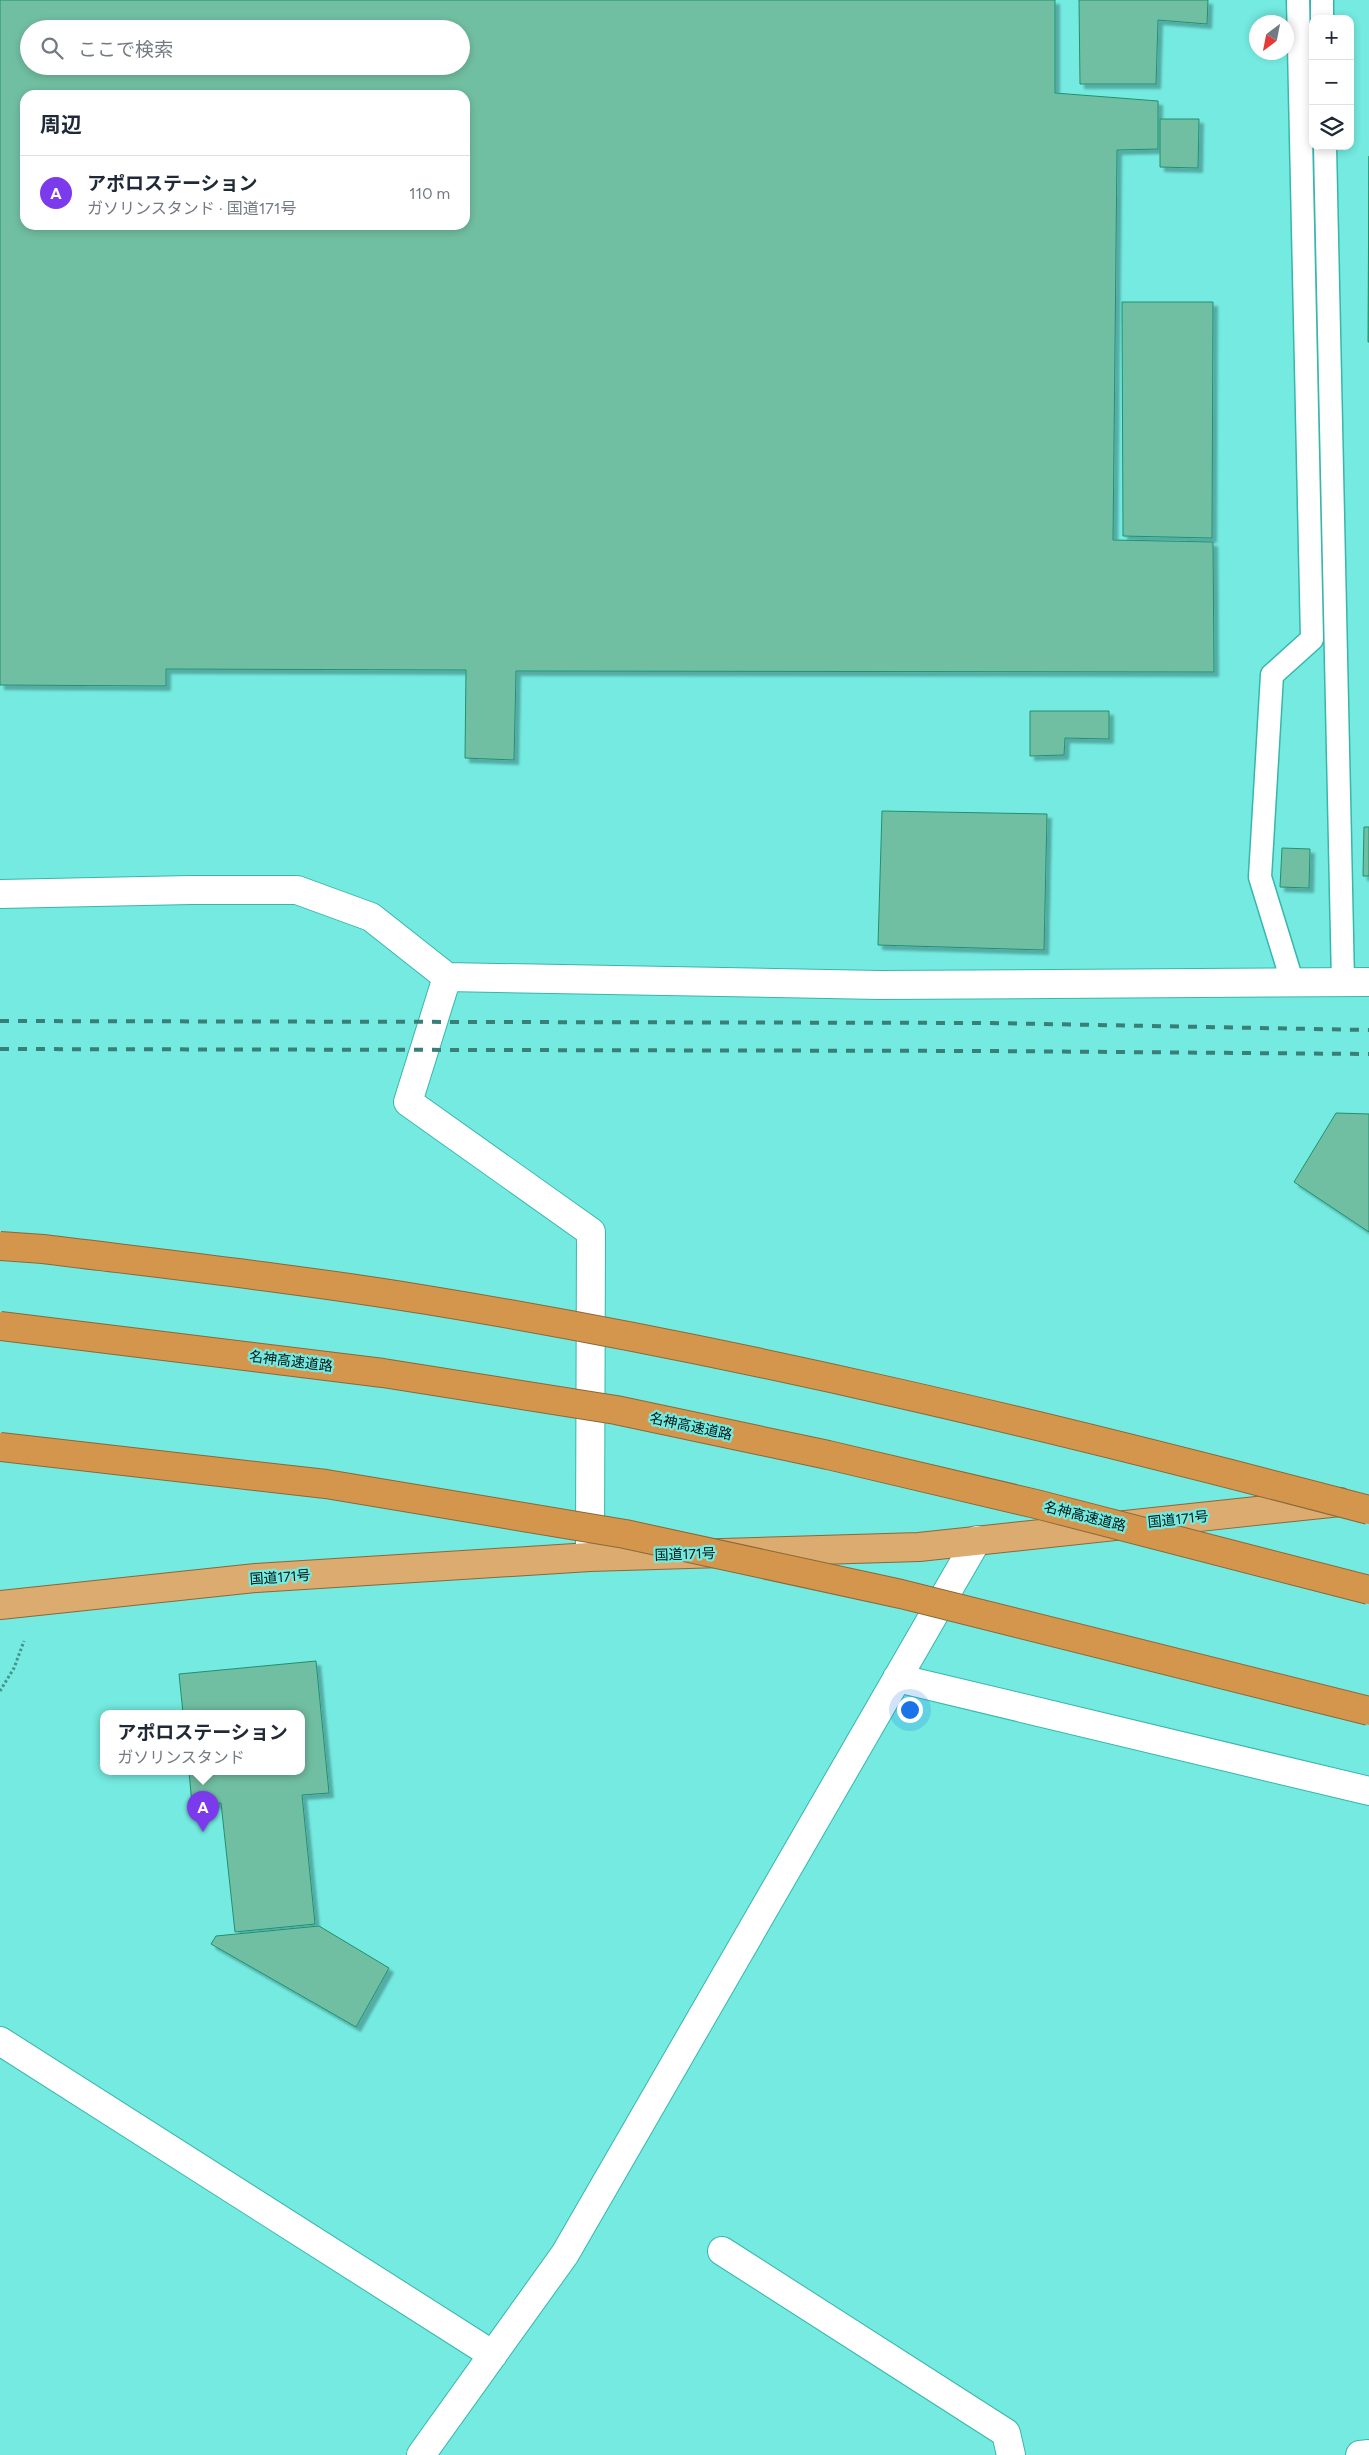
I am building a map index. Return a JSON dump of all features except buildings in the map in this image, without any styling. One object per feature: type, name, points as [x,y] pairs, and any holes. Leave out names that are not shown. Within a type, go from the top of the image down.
[{"type":"highway","points":[[0,1246],[43,1249],[426,1299],[611,1333],[817,1375],[1052,1428],[1369,1510]]},
{"type":"highway","name":"名神高速道路","points":[[0,1326],[383,1373],[616,1410],[828,1455],[1036,1504],[1369,1590]]},
{"type":"highway","points":[[0,1447],[326,1484],[624,1534],[901,1594],[1369,1711]]},
{"type":"highway","name":"国道171号","points":[[0,1605],[256,1578],[590,1557],[919,1547],[1369,1498]]},
{"type":"street","points":[[0,894],[297,890],[371,917],[447,977],[880,985],[1356,982]]},
{"type":"street","points":[[447,977],[408,1102],[591,1232],[590,1557]]},
{"type":"street","points":[[422,2455],[566,2254],[977,1540]]},
{"type":"street","points":[[897,1678],[1369,1791]]},
{"type":"street","points":[[0,2041],[493,2355]]},
{"type":"street","points":[[722,2251],[1006,2433],[1011,2455]]},
{"type":"street","points":[[1360,2455],[1369,2454]]},
{"type":"lane","points":[[1292,981],[1260,877],[1272,675],[1312,639],[1298,0]]},
{"type":"lane","points":[[1322,0],[1322,15]]},
{"type":"lane","points":[[1325,150],[1356,982]]},
{"type":"path","points":[[0,1691],[14,1668],[39,1601]]},
{"type":"railway","points":[[0,1021],[991,1023],[1369,1030]]},
{"type":"railway","points":[[0,1049],[990,1051],[1369,1054]]},
{"type":"place","name":"アポロステーション","points":[[203,1832]]}]
